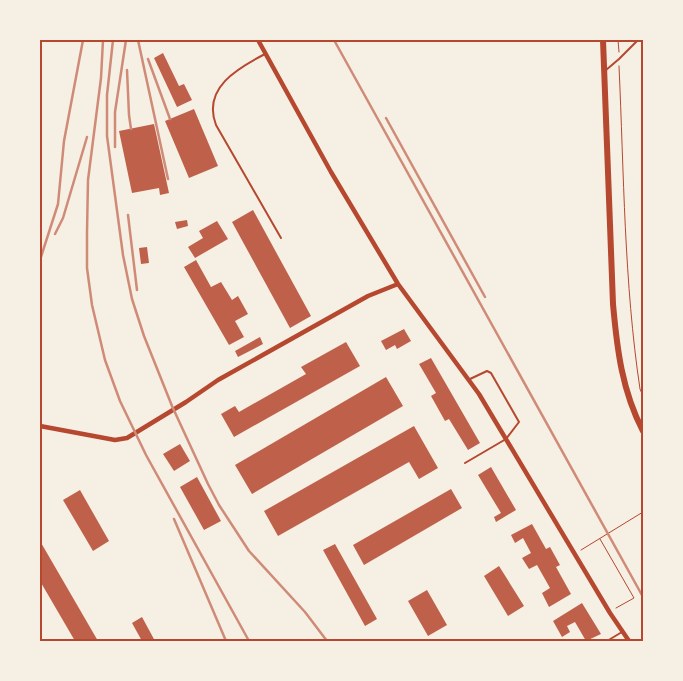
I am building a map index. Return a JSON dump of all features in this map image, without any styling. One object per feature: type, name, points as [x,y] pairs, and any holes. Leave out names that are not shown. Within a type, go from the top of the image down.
[{"type":"main road","points":[[603,40],[616,340],[626,388],[633,410],[643,431]]},
{"type":"street","points":[[258,40],[331,172],[398,284],[470,379],[629,641]]},
{"type":"street","points":[[40,426],[115,440],[128,438],[218,380],[368,296],[398,284]]},
{"type":"lane","points":[[604,71],[619,60],[638,40]]},
{"type":"lane","points":[[266,54],[230,75],[214,98],[212,114],[281,238]]},
{"type":"lane","points":[[465,463],[506,439],[519,422],[491,373],[487,371],[470,379]]},
{"type":"lane","points":[[607,641],[622,632]]},
{"type":"path","points":[[618,40],[628,288],[632,335],[640,389],[643,396]]},
{"type":"path","points":[[580,550],[643,512]]},
{"type":"path","points":[[600,539],[634,598],[616,608]]},
{"type":"building","points":[[163,53],[179,86],[184,84],[192,100],[177,107],[154,58]]},
{"type":"building","points":[[194,109],[218,166],[189,178],[165,121]]},
{"type":"building","points":[[154,124],[169,193],[160,195],[159,188],[132,193],[119,131]]},
{"type":"building","points":[[253,210],[311,316],[290,328],[232,222]]},
{"type":"building","points":[[187,220],[188,226],[177,229],[175,222]]},
{"type":"building","points":[[217,221],[228,239],[195,258],[188,247],[203,238],[199,231]]},
{"type":"building","points":[[147,247],[149,263],[141,264],[139,248]]},
{"type":"building","points":[[196,260],[211,287],[221,282],[232,300],[238,296],[248,314],[235,321],[244,337],[229,345],[184,267]]},
{"type":"building","points":[[404,329],[411,341],[397,349],[395,345],[386,350],[381,341]]},
{"type":"building","points":[[260,337],[263,344],[238,357],[235,351]]},
{"type":"building","points":[[346,342],[360,366],[234,437],[221,414],[235,406],[239,412],[306,374],[301,367]]},
{"type":"building","points":[[431,358],[480,443],[468,450],[449,419],[445,421],[431,396],[436,393],[419,364]]},
{"type":"building","points":[[386,377],[403,406],[252,494],[235,465]]},
{"type":"building","points":[[414,426],[438,468],[419,479],[409,462],[278,536],[264,511]]},
{"type":"building","points":[[180,444],[190,461],[174,471],[163,454]]},
{"type":"building","points":[[491,467],[516,510],[496,522],[494,517],[501,513],[478,475]]},
{"type":"building","points":[[197,477],[221,521],[204,530],[180,487]]},
{"type":"building","points":[[451,489],[462,508],[364,565],[353,545]]},
{"type":"building","points":[[80,490],[109,541],[93,551],[63,500]]},
{"type":"building","points":[[532,524],[546,549],[550,547],[560,565],[556,567],[571,594],[549,607],[542,593],[550,588],[537,565],[529,569],[522,558],[531,553],[523,538],[515,543],[511,535]]},
{"type":"building","points":[[40,541],[98,641],[75,641],[40,581]]},
{"type":"building","points":[[335,544],[377,619],[365,626],[323,550]]},
{"type":"building","points":[[499,566],[524,606],[508,616],[484,576]]},
{"type":"building","points":[[427,590],[447,625],[428,636],[408,601]]},
{"type":"building","points":[[582,603],[601,634],[586,641],[575,622],[567,626],[570,632],[562,637],[553,621]]},
{"type":"building","points":[[142,617],[155,641],[142,641],[132,623]]},
{"type":"railway","points":[[40,260],[58,204],[64,141],[83,40]]},
{"type":"railway","points":[[103,40],[101,78],[88,180],[87,268],[92,305],[105,360],[120,401],[146,455],[249,641]]},
{"type":"railway","points":[[113,40],[107,95],[107,136],[123,255],[132,299],[144,336],[172,406],[219,505],[249,551],[305,612],[327,641]]},
{"type":"railway","points":[[115,147],[115,112],[126,40]]},
{"type":"railway","points":[[138,40],[168,179]]},
{"type":"railway","points":[[334,40],[643,597]]},
{"type":"railway","points":[[148,59],[170,119]]},
{"type":"railway","points":[[127,70],[131,129]]},
{"type":"railway","points":[[386,118],[485,297]]},
{"type":"railway","points":[[55,234],[63,218],[87,137]]},
{"type":"railway","points":[[128,215],[137,290]]},
{"type":"railway","points":[[174,519],[226,641]]}]
